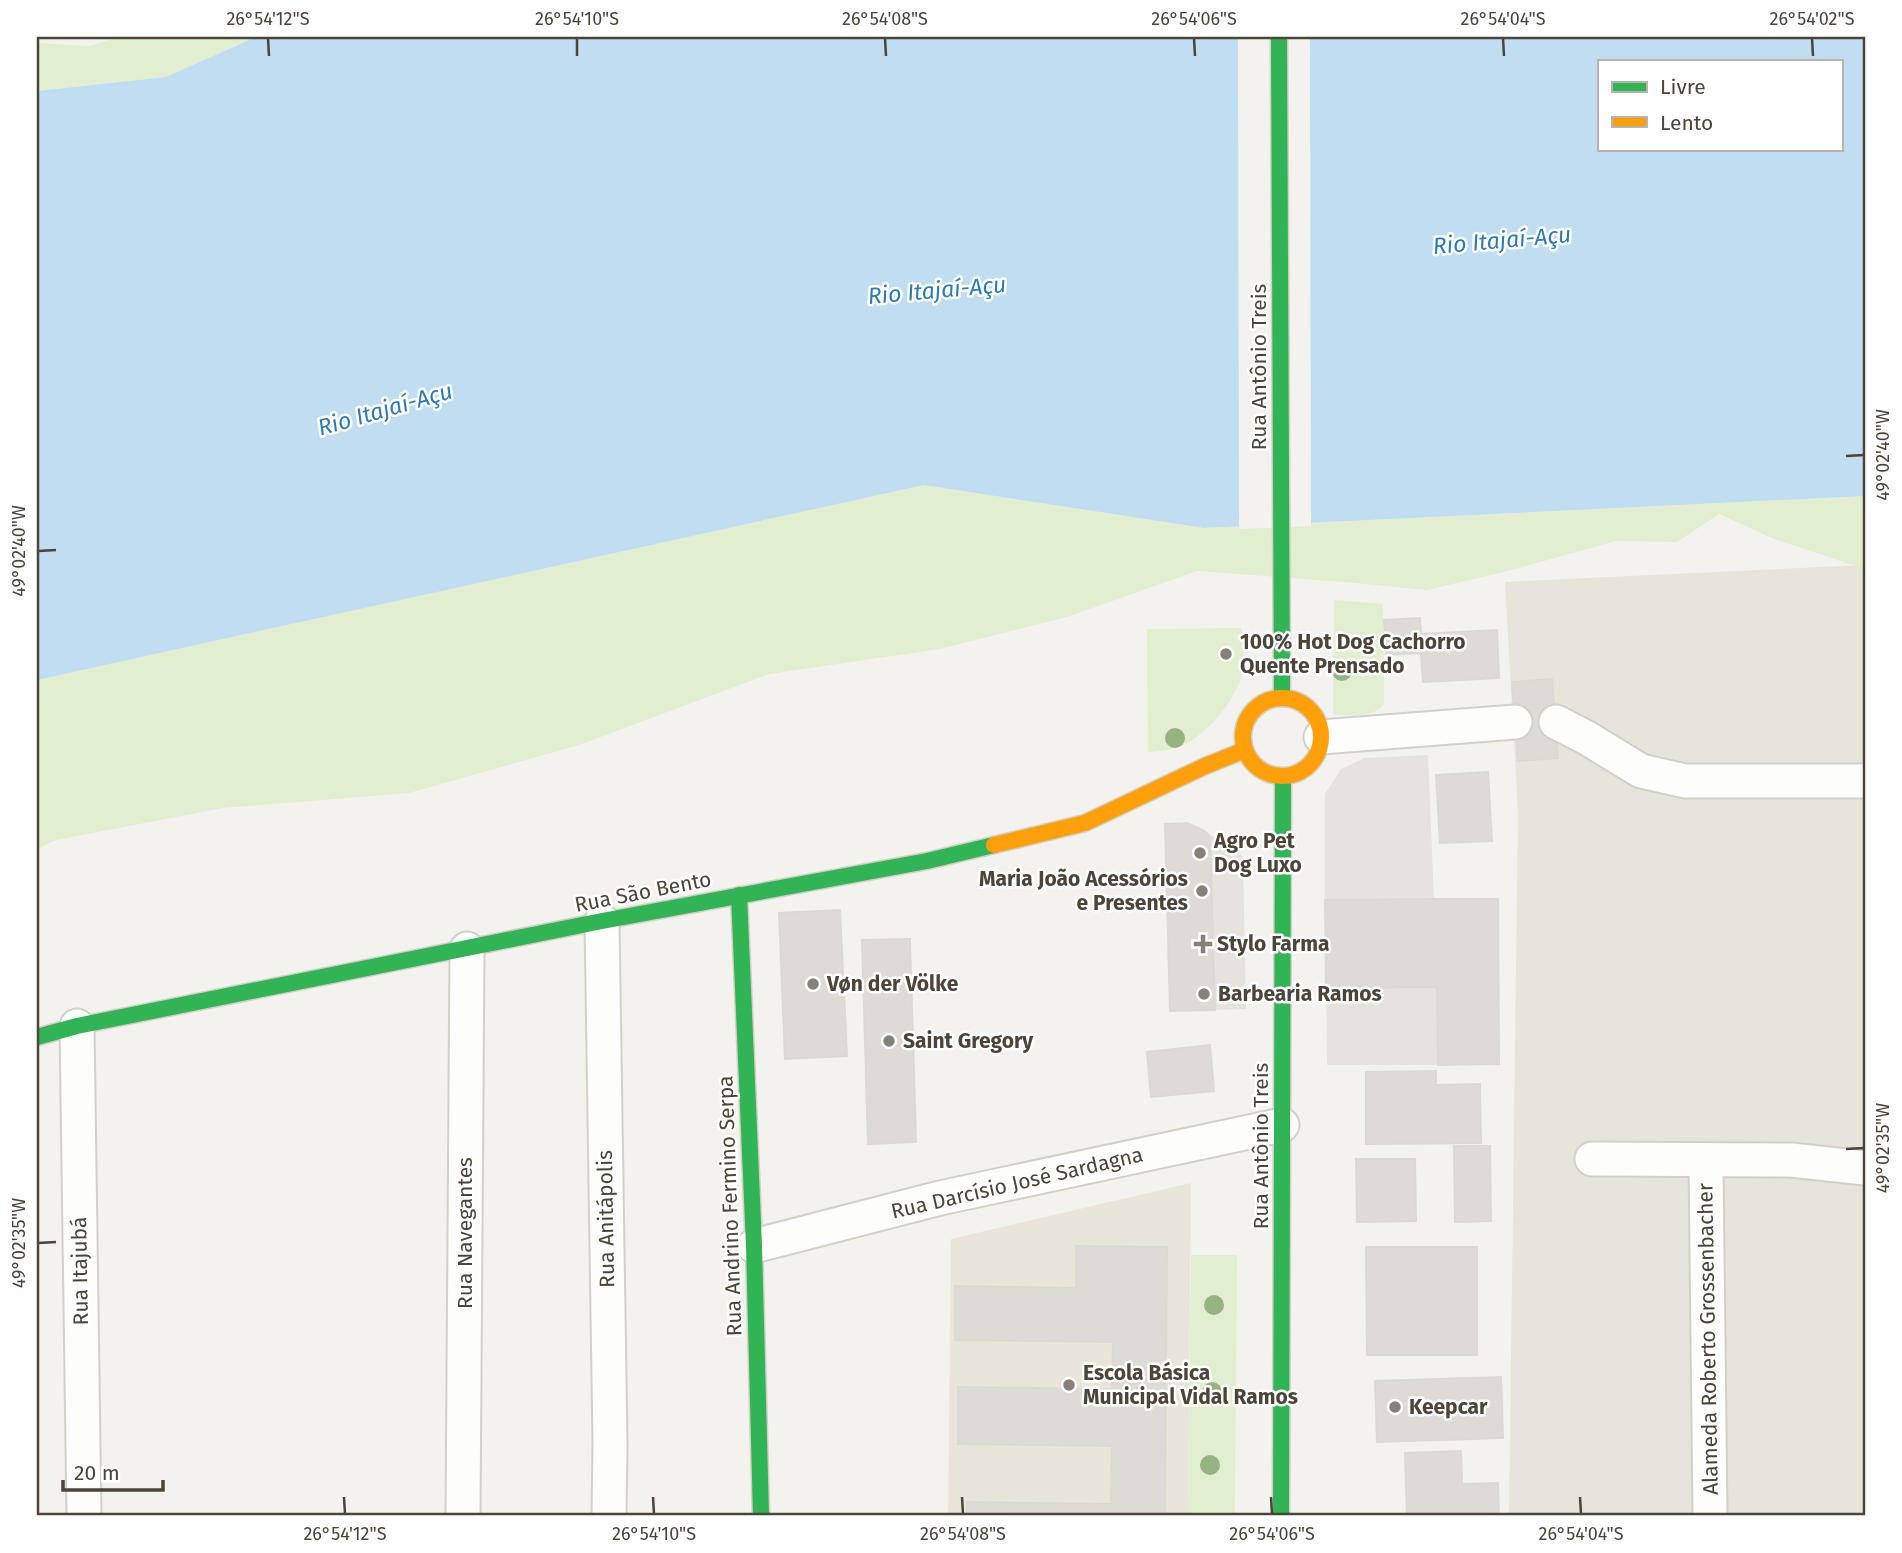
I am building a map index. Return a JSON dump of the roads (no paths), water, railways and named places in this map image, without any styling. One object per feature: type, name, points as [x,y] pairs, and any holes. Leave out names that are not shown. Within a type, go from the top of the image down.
[{"type":"street","name":"Rua Antônio Treis","points":[[1279,37],[1282,698]]},
{"type":"street","points":[[1282,698],[1305,705],[1320,725],[1321,737],[1320,749],[1314,760],[1294,775],[1270,774],[1260,769],[1245,750],[1245,725],[1259,706],[1270,700],[1282,698]]},
{"type":"street","points":[[1321,737],[1515,722]]},
{"type":"street","points":[[1556,722],[1641,771],[1685,781],[1865,781]]},
{"type":"street","name":"Rua São Bento","points":[[37,1037],[77,1026],[602,921],[927,861],[1085,824],[1205,766],[1245,750]]},
{"type":"street","name":"Rua Antônio Treis","points":[[1281,1516],[1283,776]]},
{"type":"street","name":"Rua Andrino Fermino Serpa","points":[[739,895],[754,1246],[761,1516]]},
{"type":"street","name":"Rua Anitápolis","points":[[602,921],[609,1516]]},
{"type":"street","name":"Rua Navegantes","points":[[463,1516],[467,949]]},
{"type":"street","name":"Rua Itajubá","points":[[77,1026],[84,1516]]},
{"type":"street","name":"Rua Darcísio José Sardagna","points":[[754,1246],[940,1198],[1282,1125]]},
{"type":"street","points":[[1592,1159],[1791,1160],[1865,1168]]},
{"type":"street","name":"Alameda Roberto Grossenbacher","points":[[1706,1161],[1710,1516]]},
{"type":"water","name":"Rio Itajaí-Açu","points":[[256,37],[1865,37],[1865,496],[1204,528],[924,485],[37,680],[37,91],[166,77]]},
{"type":"place","name":"100% Hot Dog Cachorro Quente Prensado","points":[[1226,654]]},
{"type":"place","name":"Agro Pet Dog Luxo","points":[[1200,853]]},
{"type":"place","name":"Maria João Acessórios e Presentes","points":[[1202,891]]},
{"type":"place","name":"Stylo Farma","points":[[1203,944]]},
{"type":"place","name":"Vøn der Völke","points":[[813,984]]},
{"type":"place","name":"Barbearia Ramos","points":[[1204,994]]},
{"type":"place","name":"Saint Gregory","points":[[889,1041]]},
{"type":"place","name":"Escola Básica Municipal Vidal Ramos","points":[[1069,1385]]},
{"type":"place","name":"Keepcar","points":[[1395,1407]]}]
